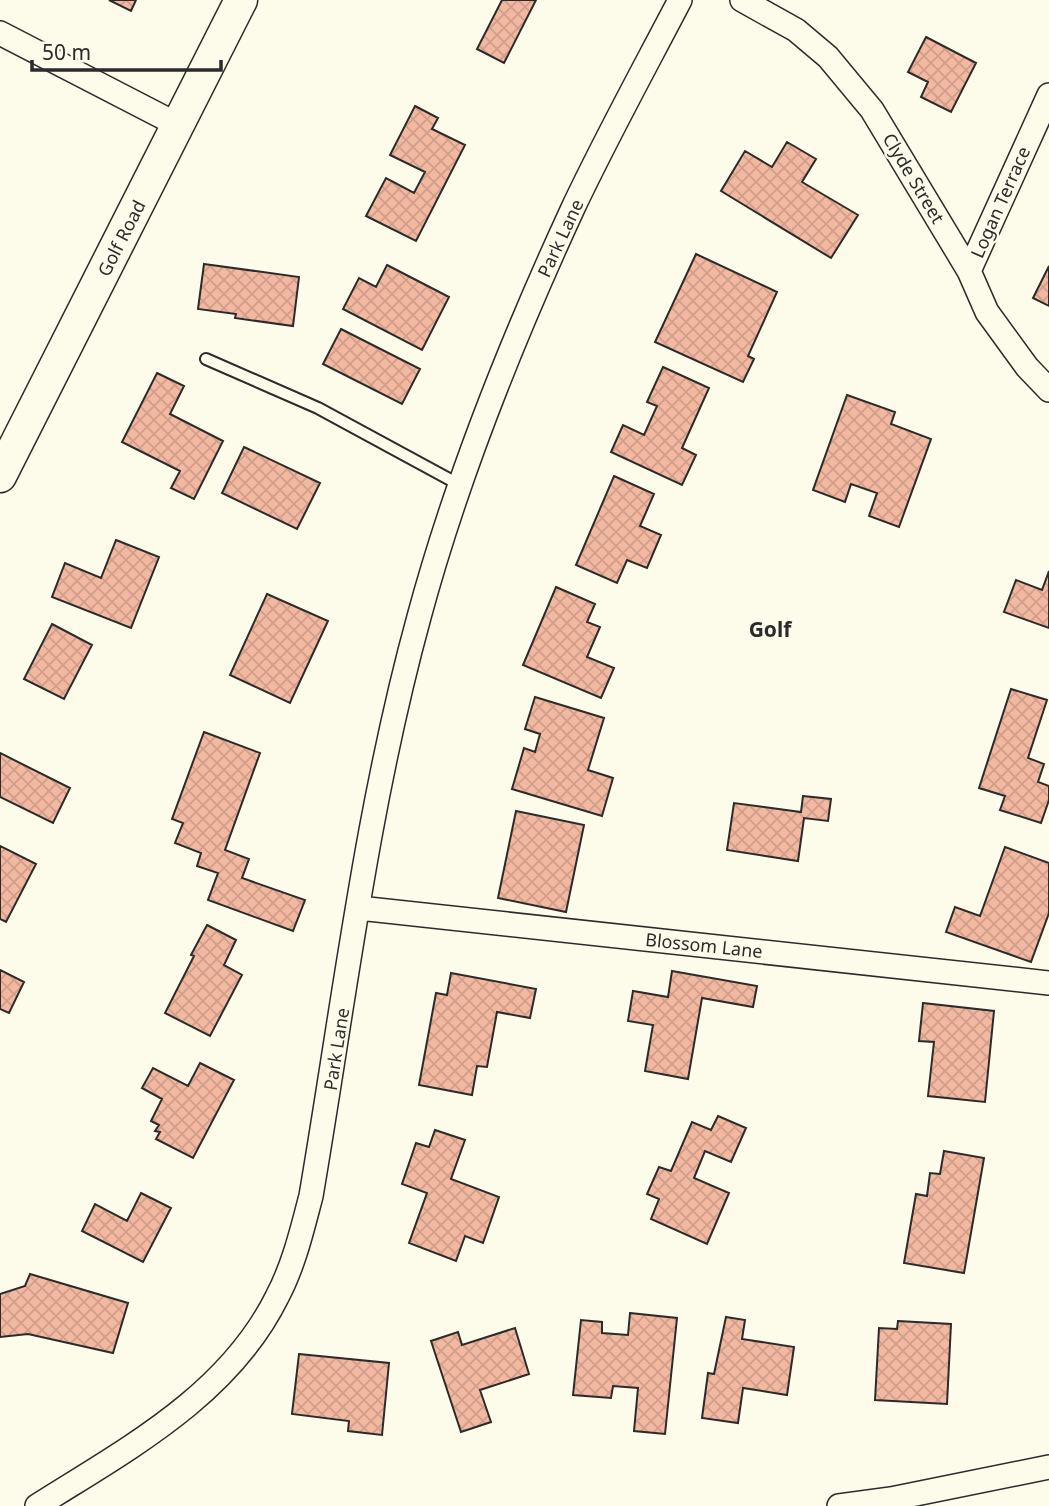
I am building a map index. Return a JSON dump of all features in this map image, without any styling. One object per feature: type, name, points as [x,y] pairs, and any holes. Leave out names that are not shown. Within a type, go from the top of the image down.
[{"type":"main road","name":"Golf Road","points":[[0,475],[241,0]]},
{"type":"street","name":"Park Lane","points":[[37,1506],[133,1446],[191,1404],[229,1367],[256,1332],[277,1298],[296,1252],[312,1196],[372,822],[419,615],[460,485],[499,377],[574,205],[680,0]]},
{"type":"street","name":"Clyde Street","points":[[742,0],[796,30],[828,57],[872,110],[969,271],[987,312],[1027,367],[1049,390]]},
{"type":"street","points":[[0,33],[178,125]]},
{"type":"street","name":"Logan Terrace","points":[[969,271],[1049,95]]},
{"type":"street","name":"Blossom Lane","points":[[359,908],[1049,983]]},
{"type":"street","points":[[839,1506],[891,1499],[1049,1467]]},
{"type":"lane","points":[[206,359],[318,408],[460,485]]},
{"type":"building","points":[[109,0],[136,0],[131,11]]},
{"type":"building","points":[[502,0],[536,0],[504,63],[477,49]]},
{"type":"building","points":[[926,37],[976,63],[951,112],[921,97],[928,82],[908,72]]},
{"type":"building","points":[[415,106],[438,118],[432,129],[465,145],[416,241],[366,216],[386,178],[414,193],[425,172],[390,155]]},
{"type":"building","points":[[787,142],[816,159],[802,182],[858,215],[831,258],[721,191],[745,151],[772,167]]},
{"type":"building","points":[[696,254],[777,292],[748,356],[754,359],[743,382],[655,342]]},
{"type":"building","points":[[204,264],[299,277],[293,326],[235,318],[236,314],[198,309]]},
{"type":"building","points":[[387,265],[449,297],[422,350],[343,309],[359,278],[376,287]]},
{"type":"building","points":[[1049,266],[1049,306],[1033,298]]},
{"type":"building","points":[[341,329],[420,369],[402,404],[323,364]]},
{"type":"building","points":[[663,367],[709,388],[682,448],[696,455],[682,485],[611,452],[623,425],[644,435],[657,406],[647,402]]},
{"type":"building","points":[[157,373],[184,386],[170,414],[223,441],[194,499],[171,488],[180,471],[122,442]]},
{"type":"building","points":[[847,395],[895,412],[891,424],[931,439],[899,527],[869,516],[877,493],[851,484],[845,502],[813,490]]},
{"type":"building","points":[[244,447],[320,483],[297,529],[222,493]]},
{"type":"building","points":[[614,476],[654,494],[640,526],[661,535],[647,568],[627,560],[617,583],[576,565]]},
{"type":"building","points":[[116,540],[159,557],[131,628],[52,597],[65,563],[101,578]]},
{"type":"building","points":[[1049,571],[1049,628],[1004,612],[1016,580],[1042,590]]},
{"type":"building","points":[[556,587],[595,604],[587,622],[600,627],[587,657],[614,668],[601,698],[523,665]]},
{"type":"building","points":[[267,594],[328,621],[290,703],[230,675]]},
{"type":"building","points":[[52,624],[92,645],[64,699],[24,679]]},
{"type":"building","points":[[1011,689],[1047,700],[1028,758],[1044,764],[1038,782],[1049,786],[1049,800],[1041,823],[1000,810],[1005,796],[979,788]]},
{"type":"building","points":[[535,697],[604,718],[588,770],[613,778],[602,816],[512,789],[524,748],[535,752],[540,734],[525,729]]},
{"type":"building","points":[[204,732],[260,753],[225,850],[249,859],[242,878],[305,900],[293,931],[208,900],[218,873],[197,866],[201,853],[175,843],[183,823],[172,819]]},
{"type":"building","points":[[0,753],[70,788],[53,823],[0,797]]},
{"type":"building","points":[[803,796],[831,799],[828,821],[804,818],[798,861],[727,850],[734,803],[801,812]]},
{"type":"building","points":[[516,811],[584,825],[566,912],[498,898]]},
{"type":"building","points":[[0,846],[36,864],[6,922],[0,919]]},
{"type":"building","points":[[1005,847],[1049,863],[1049,913],[1031,962],[946,932],[955,907],[980,916]]},
{"type":"building","points":[[207,925],[236,940],[224,965],[242,975],[210,1036],[165,1013]]},
{"type":"building","points":[[0,970],[24,982],[9,1013],[0,1009]]},
{"type":"building","points":[[672,971],[757,986],[753,1007],[702,998],[688,1079],[645,1071],[653,1025],[628,1021],[633,991],[668,997]]},
{"type":"building","points":[[451,973],[536,989],[530,1018],[497,1012],[487,1067],[477,1066],[472,1095],[419,1085],[436,993],[447,995]]},
{"type":"building","points":[[923,1003],[994,1011],[985,1102],[928,1096],[934,1042],[919,1041]]},
{"type":"building","points":[[200,1063],[234,1080],[193,1158],[156,1139],[160,1132],[155,1131],[159,1125],[151,1121],[162,1099],[142,1088],[153,1068],[188,1086]]},
{"type":"building","points":[[718,1116],[746,1128],[731,1162],[705,1151],[694,1178],[729,1193],[707,1244],[651,1219],[659,1199],[647,1194],[659,1167],[671,1171],[692,1122],[711,1130]]},
{"type":"building","points":[[435,1130],[465,1140],[451,1179],[499,1197],[483,1243],[465,1236],[456,1261],[409,1243],[427,1193],[402,1184],[416,1143],[429,1147]]},
{"type":"building","points":[[944,1151],[984,1158],[964,1273],[904,1263],[916,1194],[927,1196],[930,1173],[940,1174]]},
{"type":"building","points":[[141,1193],[171,1208],[143,1262],[82,1231],[95,1204],[127,1221]]},
{"type":"building","points":[[30,1274],[128,1303],[113,1353],[28,1334],[0,1337],[0,1294],[25,1286]]},
{"type":"building","points":[[630,1313],[677,1318],[665,1434],[634,1431],[638,1388],[613,1386],[611,1398],[573,1395],[581,1320],[602,1322],[602,1333],[628,1335]]},
{"type":"building","points":[[726,1317],[745,1320],[742,1339],[794,1347],[787,1395],[743,1388],[738,1423],[702,1418],[708,1373],[714,1374]]},
{"type":"building","points":[[898,1321],[951,1324],[947,1404],[875,1400],[879,1328],[897,1329]]},
{"type":"building","points":[[515,1328],[529,1374],[480,1390],[491,1422],[461,1432],[431,1341],[458,1332],[462,1345]]},
{"type":"building","points":[[299,1354],[389,1363],[382,1435],[348,1431],[349,1421],[292,1414]]},
{"type":"district","name":"Golf","points":[[770,629]]}]
